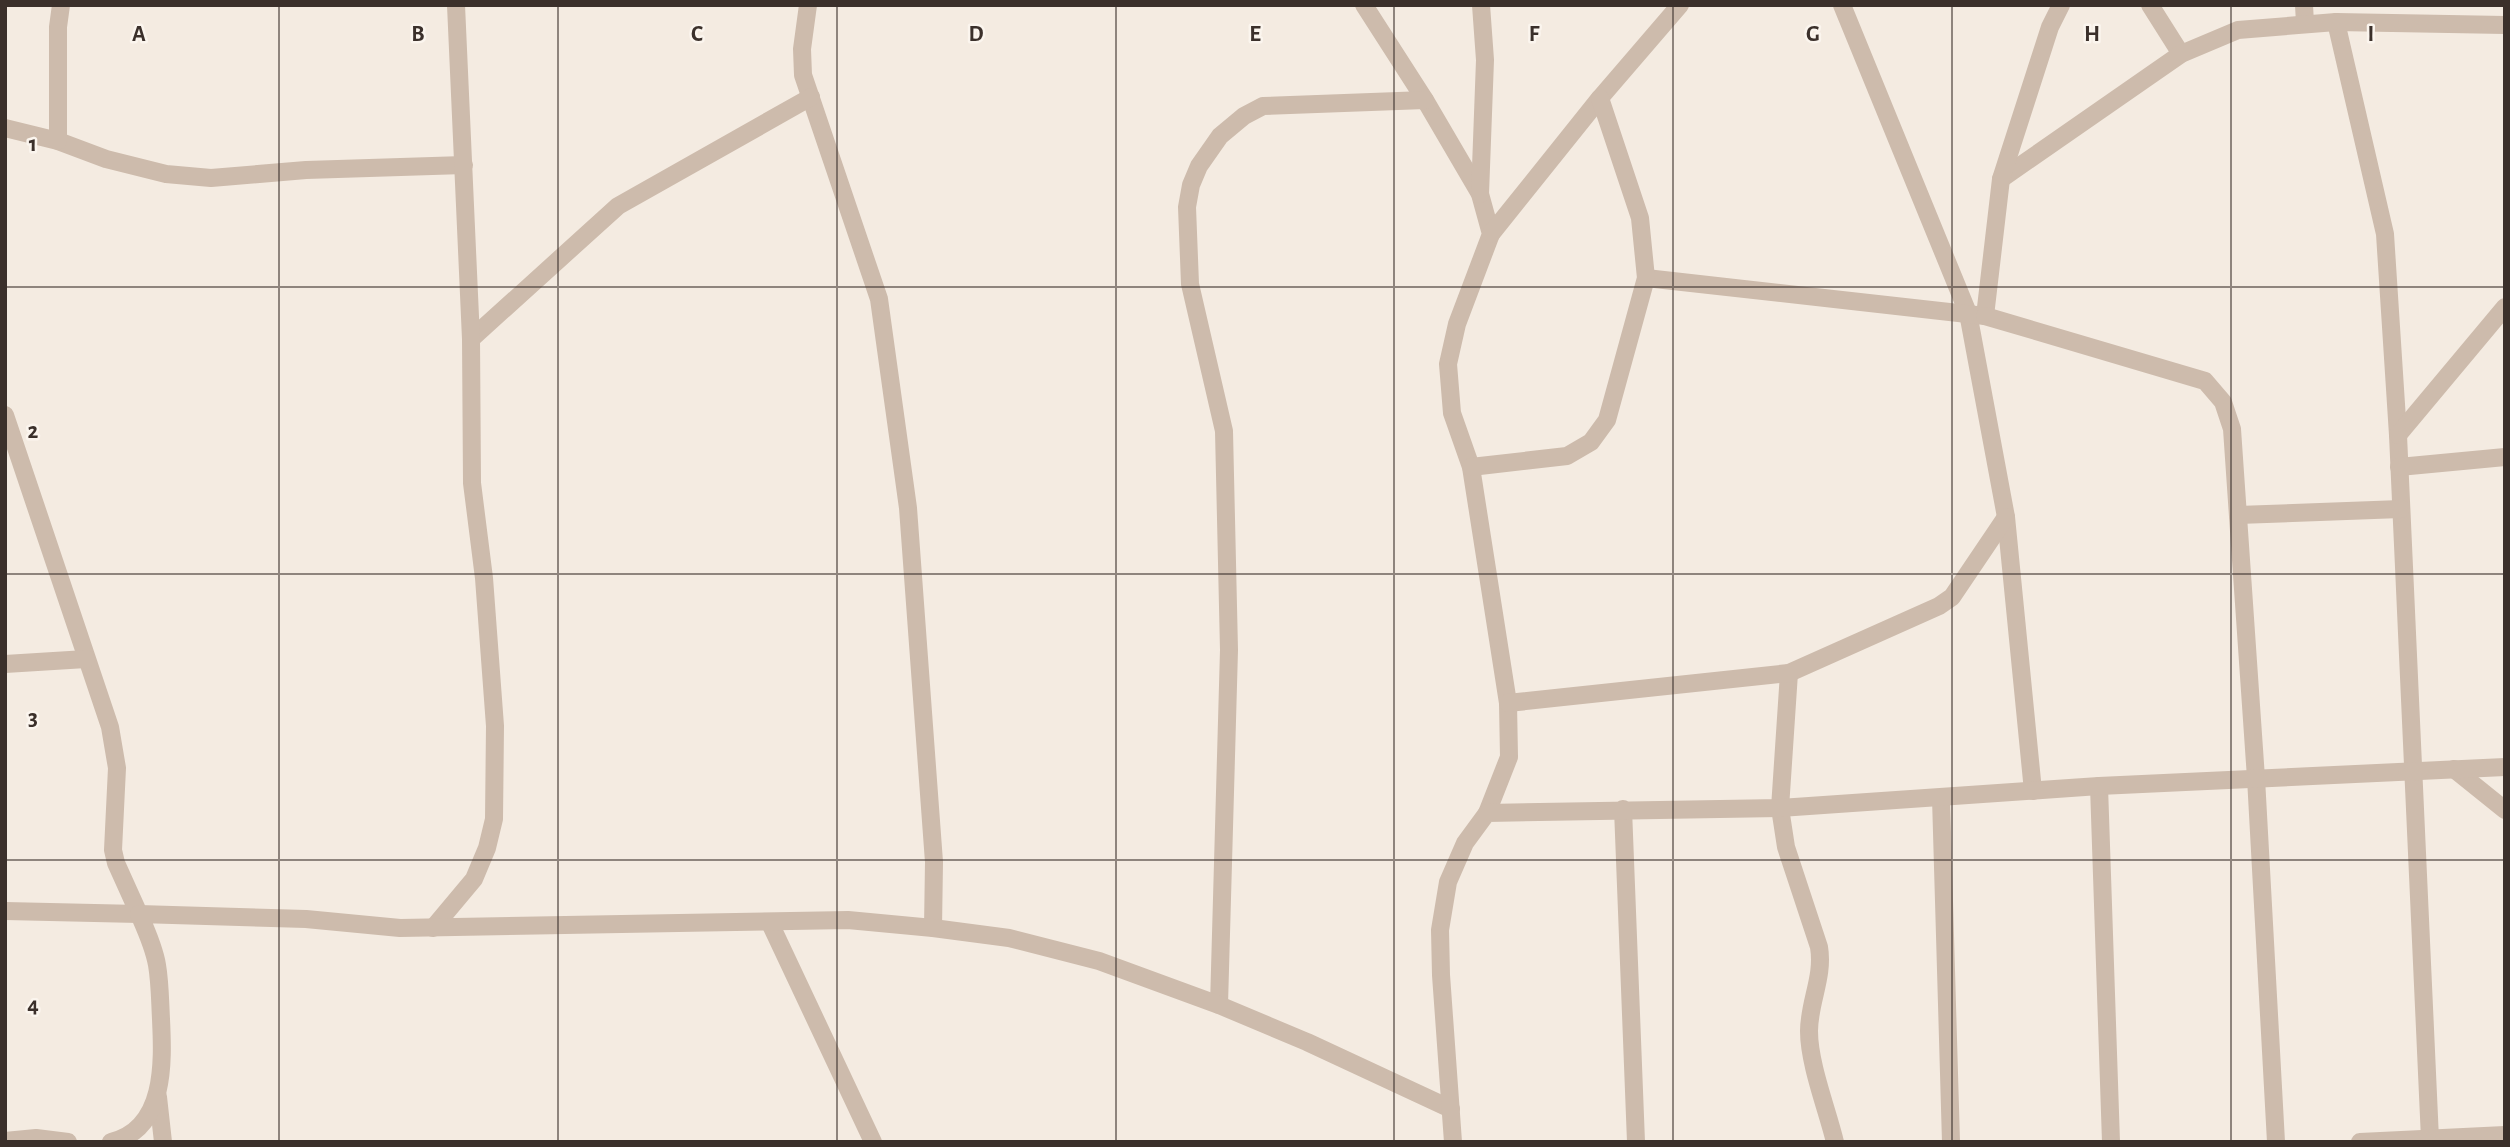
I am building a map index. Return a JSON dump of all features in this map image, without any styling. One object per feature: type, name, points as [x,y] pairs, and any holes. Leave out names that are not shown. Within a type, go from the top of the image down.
[{"type":"street","points":[[58,141],[58,27],[61,5]]},
{"type":"street","points":[[433,928],[474,879],[487,848],[494,819],[494,712],[484,578],[472,483],[471,339],[456,5]]},
{"type":"street","points":[[808,5],[802,49],[803,75],[879,299],[908,508],[934,862],[933,928]]},
{"type":"street","points":[[1364,5],[1425,100],[1480,194],[1491,234]]},
{"type":"street","points":[[1480,194],[1485,60],[1481,5]]},
{"type":"street","points":[[1453,1142],[1440,930],[1448,882],[1465,844],[1487,813],[1509,757],[1508,703],[1471,467],[1452,413],[1448,364],[1457,324],[1491,234],[1680,5]]},
{"type":"street","points":[[1842,5],[1976,315],[2006,517],[2033,791]]},
{"type":"street","points":[[1976,315],[2001,179],[2050,27],[2061,5]]},
{"type":"street","points":[[2150,5],[2181,54]]},
{"type":"street","points":[[2001,179],[2181,54],[2238,30],[2304,14],[2336,22],[2503,23]]},
{"type":"street","points":[[2336,22],[2385,234],[2398,435],[2430,1139]]},
{"type":"street","points":[[471,339],[618,206],[811,97]]},
{"type":"street","points":[[1471,467],[1567,456],[1591,442],[1607,420],[1646,278],[1640,218],[1600,99]]},
{"type":"street","points":[[1219,1004],[1229,650],[1224,430],[1191,284],[1187,207],[1191,185],[1199,166],[1220,136],[1244,116],[1264,106],[1425,100]]},
{"type":"street","points":[[5,128],[58,141],[139,168],[166,174],[211,178],[306,170],[464,165]]},
{"type":"street","points":[[1646,278],[1976,315],[2205,382],[2223,402],[2232,429],[2256,778],[2276,1142]]},
{"type":"street","points":[[2398,435],[2505,307]]},
{"type":"street","points":[[5,415],[110,727],[117,768],[113,850],[156,962],[159,980],[162,1037],[158,1095],[163,1142]]},
{"type":"street","points":[[2399,467],[2505,457]]},
{"type":"street","points":[[2238,515],[2401,509]]},
{"type":"street","points":[[1508,703],[1789,674],[1939,606],[1952,597],[2006,517]]},
{"type":"street","points":[[5,664],[86,659]]},
{"type":"street","points":[[1789,674],[1780,808],[1786,847],[1822,964],[1810,1016],[1810,1046],[1835,1142]]},
{"type":"street","points":[[1487,813],[1780,808],[2099,786],[2505,767]]},
{"type":"street","points":[[2454,769],[2505,810]]},
{"type":"street","points":[[2099,786],[2111,1142]]},
{"type":"street","points":[[1941,798],[1951,1142]]},
{"type":"street","points":[[1623,809],[1636,1142]]},
{"type":"street","points":[[5,912],[306,919],[400,929],[848,920],[1009,938],[1099,961],[1219,1004],[1451,1109]]},
{"type":"street","points":[[770,923],[873,1142]]},
{"type":"street","points":[[111,1142],[124,1137],[139,1126],[149,1114],[158,1095]]},
{"type":"street","points":[[2360,1142],[2505,1135]]},
{"type":"street","points":[[5,1140],[36,1138],[68,1142]]}]
